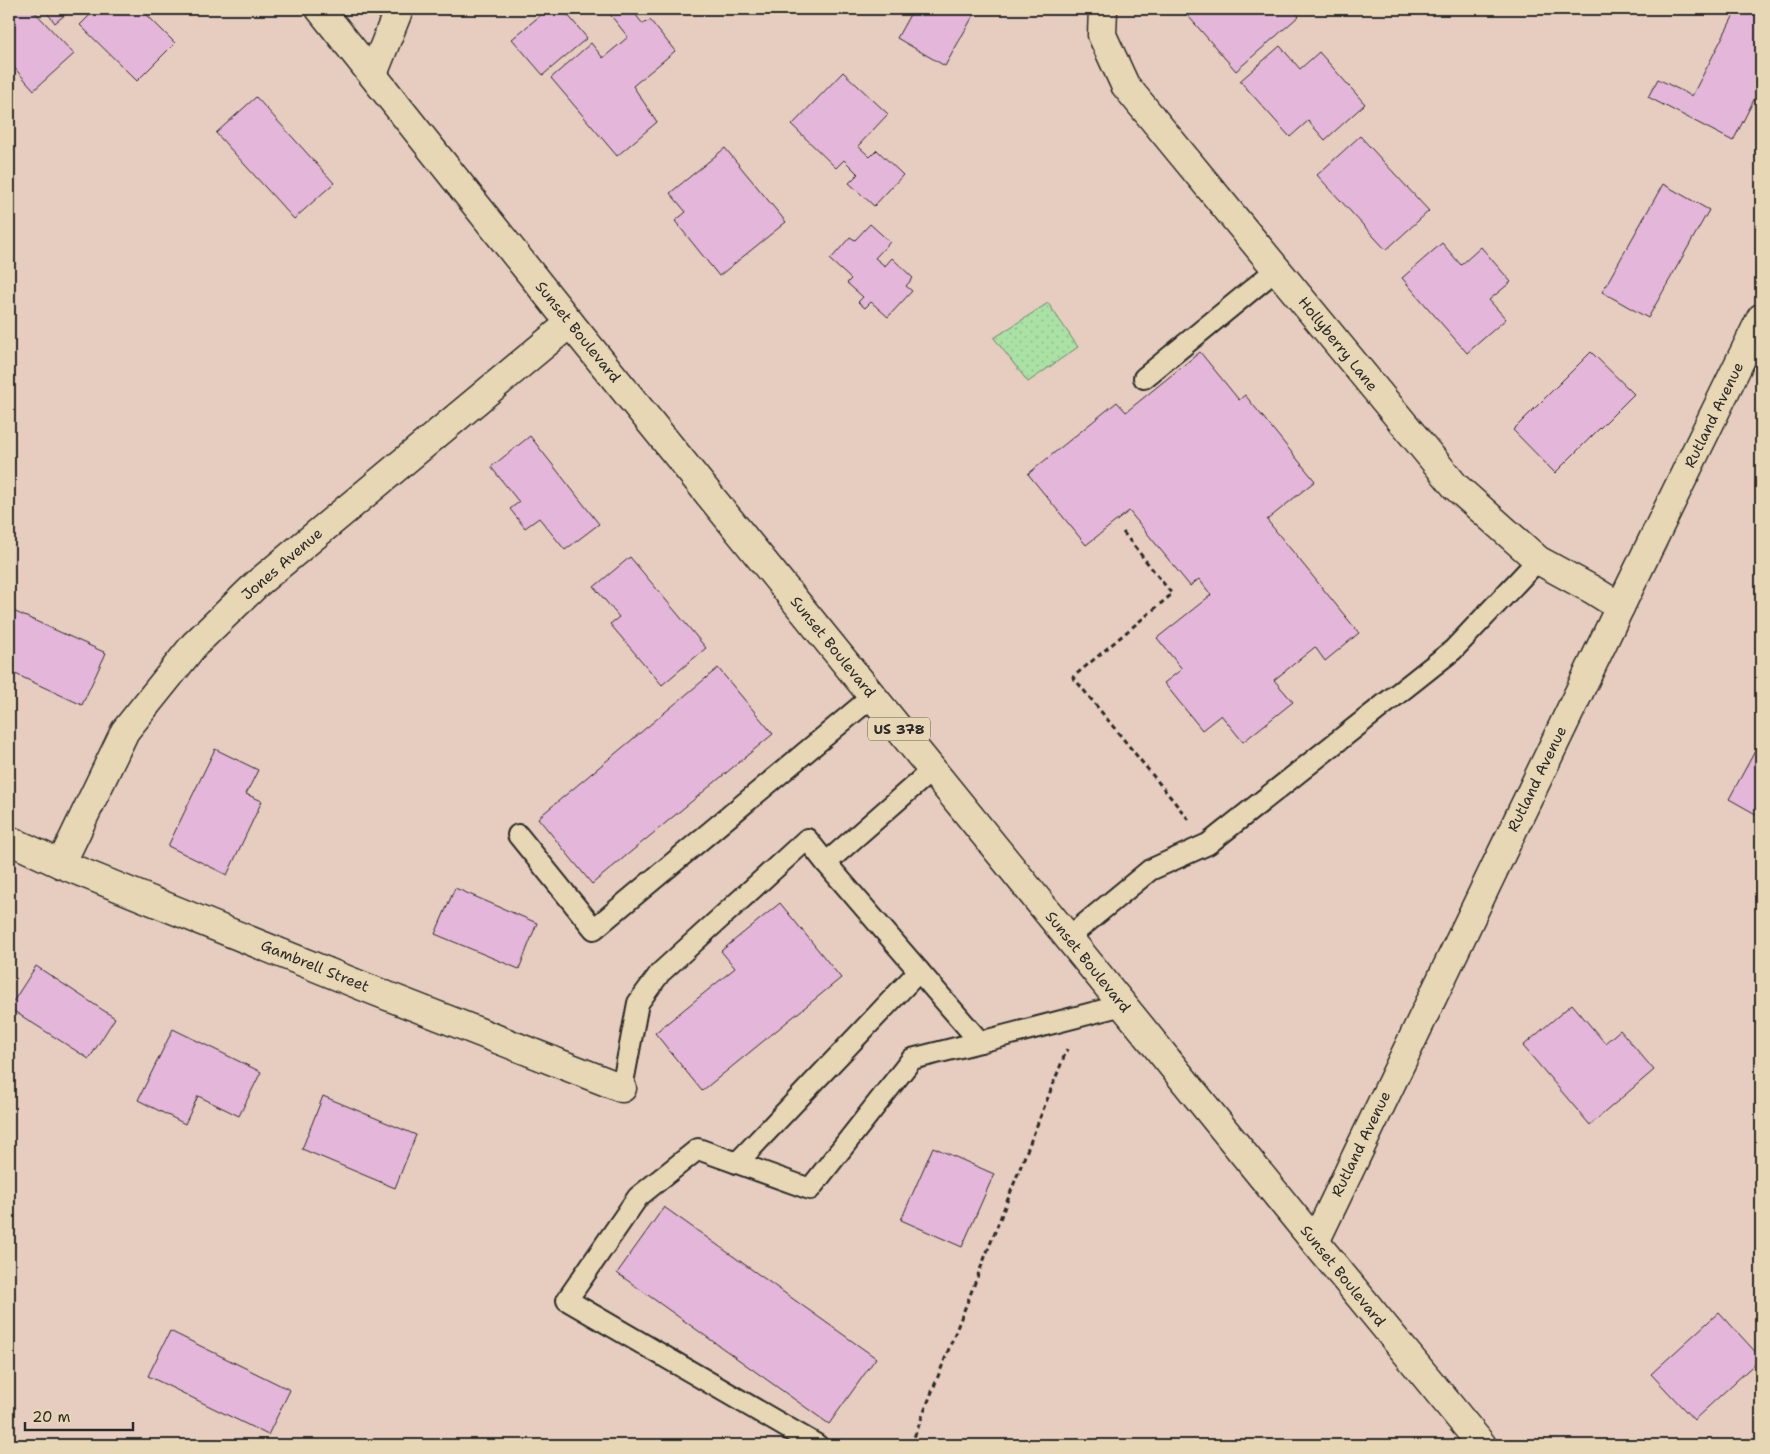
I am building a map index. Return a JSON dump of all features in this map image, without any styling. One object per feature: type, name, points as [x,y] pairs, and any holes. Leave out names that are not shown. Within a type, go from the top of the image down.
[{"type":"street","name":"Sunset Boulevard","points":[[320,9],[570,323],[1315,1242],[1482,1445]]},
{"type":"street","points":[[373,74],[399,9]]},
{"type":"street","name":"Hollyberry Lane","points":[[1103,22],[1125,85],[1455,486],[1538,560],[1620,607]]},
{"type":"street","name":"Rutland Avenue","points":[[1315,1242],[1761,318]]},
{"type":"street","name":"Jones Avenue","points":[[61,864],[125,731],[194,645],[258,583],[570,323]]},
{"type":"street","name":"Gambrell Street","points":[[9,840],[61,864],[622,1088]]},
{"type":"lane","points":[[1144,378],[1277,269]]},
{"type":"lane","points":[[1069,937],[1150,870],[1208,844],[1453,650],[1538,560]]},
{"type":"lane","points":[[518,835],[594,929],[873,696]]},
{"type":"lane","points":[[826,863],[932,770]]},
{"type":"lane","points":[[622,1088],[638,1003],[660,973],[807,839],[980,1042]]},
{"type":"lane","points":[[737,1163],[919,971]]},
{"type":"lane","points":[[817,1445],[567,1300],[638,1197],[698,1149],[810,1189],[912,1059],[1123,1005]]},
{"type":"path","points":[[1122,532],[1172,594],[1073,677],[1208,844]]},
{"type":"path","points":[[911,1445],[1080,1016]]},
{"type":"green space","points":[[1048,303],[1078,347],[1028,382],[994,338]]},
{"type":"building","points":[[9,9],[32,9],[74,54],[34,90],[9,62]]},
{"type":"building","points":[[44,9],[72,9],[55,23]]},
{"type":"building","points":[[96,9],[141,9],[175,43],[137,81],[80,25]]},
{"type":"building","points":[[548,9],[563,9],[587,38],[543,75],[512,39]]},
{"type":"building","points":[[612,9],[631,9],[643,24],[650,20],[675,51],[633,86],[657,122],[617,156],[551,78],[591,43],[603,58],[628,37],[608,12]]},
{"type":"building","points":[[913,9],[977,9],[945,66],[897,38]]},
{"type":"building","points":[[1182,9],[1293,9],[1299,16],[1236,71]]},
{"type":"building","points":[[1737,9],[1746,9],[1761,17],[1761,86],[1733,141],[1648,97],[1658,79],[1692,96]]},
{"type":"building","points":[[1280,46],[1300,69],[1319,52],[1365,104],[1325,140],[1308,121],[1290,137],[1240,81]]},
{"type":"building","points":[[843,72],[888,114],[858,146],[870,157],[877,150],[903,175],[874,206],[849,183],[858,174],[844,160],[836,168],[792,125]]},
{"type":"building","points":[[256,97],[334,183],[294,219],[216,133]]},
{"type":"building","points":[[1360,136],[1429,211],[1386,250],[1317,175]]},
{"type":"building","points":[[725,148],[786,222],[719,276],[675,221],[686,212],[670,193]]},
{"type":"building","points":[[1663,184],[1709,210],[1648,318],[1602,292]]},
{"type":"building","points":[[870,224],[890,242],[875,258],[885,266],[892,258],[913,278],[906,286],[912,291],[888,317],[871,302],[865,308],[858,302],[863,297],[847,283],[851,279],[830,260],[850,237],[855,240]]},
{"type":"building","points":[[1442,243],[1461,265],[1481,247],[1511,282],[1489,300],[1506,319],[1467,353],[1402,278]]},
{"type":"building","points":[[1200,352],[1239,400],[1245,395],[1315,481],[1267,520],[1359,633],[1325,661],[1315,647],[1274,680],[1293,702],[1243,742],[1221,715],[1202,730],[1164,683],[1182,669],[1157,638],[1211,595],[1199,579],[1190,586],[1129,511],[1086,545],[1028,474],[1117,402],[1126,412]]},
{"type":"building","points":[[1591,352],[1634,394],[1555,473],[1513,430]]},
{"type":"building","points":[[530,436],[599,524],[565,550],[539,518],[525,528],[510,509],[519,502],[491,467]]},
{"type":"building","points":[[630,557],[706,648],[662,685],[610,624],[619,617],[594,587]]},
{"type":"building","points":[[9,609],[106,653],[82,705],[9,671]]},
{"type":"building","points":[[718,668],[773,734],[592,884],[538,818]]},
{"type":"building","points":[[1761,740],[1761,817],[1729,799]]},
{"type":"building","points":[[215,749],[258,770],[246,794],[262,801],[227,875],[168,846]]},
{"type":"building","points":[[455,888],[537,923],[519,969],[435,934]]},
{"type":"building","points":[[780,903],[841,978],[702,1091],[655,1033],[735,968],[721,951]]},
{"type":"building","points":[[36,966],[115,1018],[89,1059],[9,1008]]},
{"type":"building","points":[[1572,1004],[1605,1043],[1620,1030],[1654,1070],[1590,1125],[1523,1046]]},
{"type":"building","points":[[173,1029],[261,1072],[239,1116],[198,1096],[185,1124],[138,1100]]},
{"type":"building","points":[[323,1096],[416,1135],[395,1188],[302,1149]]},
{"type":"building","points":[[933,1147],[994,1174],[962,1247],[901,1220]]},
{"type":"building","points":[[664,1207],[876,1358],[829,1424],[617,1273]]},
{"type":"building","points":[[1719,1312],[1761,1358],[1694,1420],[1651,1374]]},
{"type":"building","points":[[170,1331],[290,1390],[268,1435],[148,1376]]}]
